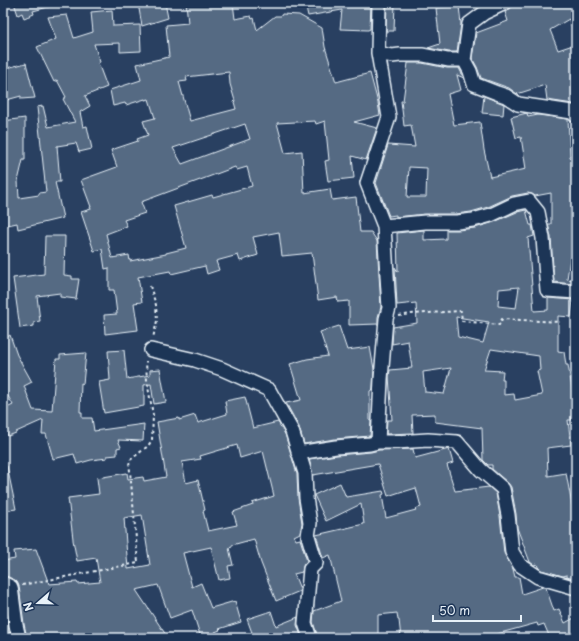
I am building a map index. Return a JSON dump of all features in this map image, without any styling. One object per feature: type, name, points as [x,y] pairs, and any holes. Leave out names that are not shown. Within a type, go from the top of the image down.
[{"type":"street","points":[[378,442],[381,379],[386,319],[389,308],[384,226],[367,183],[389,117],[378,53],[379,3]]},
{"type":"street","points":[[505,3],[484,13],[469,24],[464,60],[470,71],[474,84],[497,94],[506,96],[518,104],[572,112],[576,116]]},
{"type":"street","points":[[378,53],[392,56],[423,55],[448,60],[464,60]]},
{"type":"street","points":[[384,226],[425,222],[456,222],[473,220],[491,215],[514,204],[529,202],[538,212],[541,225],[547,290],[576,292]]},
{"type":"street","points":[[151,350],[195,360],[269,390],[292,431],[305,473],[306,498],[310,523],[308,536],[316,563],[310,569],[305,623],[310,638]]},
{"type":"street","points":[[298,453],[378,442],[428,440],[457,442],[481,470],[504,489],[512,552],[520,565],[538,577],[576,588]]},
{"type":"street","points":[[7,585],[19,638]]},
{"type":"path","points":[[7,585],[138,563],[128,461],[148,446],[152,440],[153,415],[145,361],[151,350],[157,321],[156,305],[150,286]]},
{"type":"path","points":[[386,319],[411,314],[461,311],[462,321],[480,324],[499,325],[502,319],[560,322]]},
{"type":"building","points":[[14,3],[51,3],[52,6],[33,11],[34,14],[24,18],[22,13],[18,15]]},
{"type":"building","points":[[138,3],[165,3],[168,18],[142,26]]},
{"type":"building","points":[[186,3],[233,3],[235,19],[251,16],[252,19],[254,18],[257,30],[275,16],[281,16],[282,14],[299,15],[322,28],[325,47],[336,82],[370,73],[380,115],[354,122],[377,128],[366,160],[352,156],[354,178],[328,181],[325,161],[329,160],[325,121],[316,124],[315,121],[277,123],[285,153],[302,151],[304,193],[330,189],[332,200],[356,197],[360,232],[371,232],[377,241],[381,307],[378,317],[378,324],[349,325],[349,301],[338,302],[337,297],[318,300],[312,253],[282,256],[279,232],[253,237],[258,255],[240,261],[238,255],[216,261],[219,270],[207,274],[205,266],[171,274],[170,271],[138,277],[142,302],[134,303],[138,330],[105,334],[104,315],[117,314],[114,290],[109,290],[109,268],[105,269],[102,249],[94,251],[81,212],[91,209],[91,207],[81,180],[117,167],[111,150],[138,141],[137,139],[148,135],[143,121],[155,118],[149,99],[126,105],[125,103],[113,106],[110,90],[141,80],[137,64],[169,57],[166,25],[188,23]],"holes":[[[229,72],[230,84],[236,109],[190,121],[179,82],[187,81],[186,77]],[[245,124],[250,139],[182,164],[173,148]],[[235,167],[237,170],[247,167],[252,186],[213,197],[212,195],[174,206],[186,248],[166,254],[130,261],[129,255],[112,258],[106,234],[127,226],[124,220],[145,213],[141,202]]]},
{"type":"building","points":[[305,3],[371,3],[370,29],[340,29],[342,10],[308,16]]},
{"type":"building","points":[[387,3],[395,3],[394,31],[386,31]]},
{"type":"building","points":[[522,3],[576,3],[576,34],[574,35],[569,19],[550,30],[558,50],[576,44],[576,105],[547,100],[545,85],[517,94],[509,88],[481,78],[472,58],[476,33],[508,21],[505,12]]},
{"type":"building","points":[[459,6],[461,24],[457,52],[428,48],[440,44],[436,8]]},
{"type":"building","points":[[112,10],[113,26],[140,25],[141,51],[120,52],[120,43],[94,44],[100,62],[98,63],[107,87],[85,96],[90,106],[80,112],[83,127],[87,126],[92,149],[79,152],[76,143],[57,146],[60,182],[55,182],[63,218],[18,229],[17,223],[3,226],[3,121],[25,118],[25,160],[23,160],[18,181],[19,198],[39,195],[39,193],[46,192],[37,107],[43,106],[48,127],[75,122],[63,99],[66,97],[57,80],[54,82],[37,47],[56,39],[48,17],[67,15],[74,38],[93,32],[91,12]]},
{"type":"building","points":[[26,63],[35,98],[21,99],[21,96],[3,101],[3,69]]},
{"type":"building","points":[[408,63],[422,63],[447,68],[459,68],[464,78],[457,75],[461,90],[448,94],[454,125],[480,122],[490,177],[526,169],[521,137],[516,138],[511,117],[527,113],[528,117],[538,115],[568,119],[570,157],[576,156],[576,168],[573,169],[576,180],[576,258],[570,258],[567,279],[574,280],[573,284],[554,282],[551,237],[548,224],[551,224],[551,193],[535,196],[528,193],[512,196],[488,207],[471,212],[396,217],[396,215],[389,216],[376,183],[388,145],[415,147],[411,125],[404,126],[401,101],[403,101]],"holes":[[[409,167],[427,168],[426,197],[407,197]]]},
{"type":"building","points":[[484,96],[504,104],[503,115],[482,113]]},
{"type":"building","points":[[526,210],[530,225],[532,225],[534,236],[528,238],[534,311],[548,310],[548,298],[573,300],[571,317],[558,316],[558,351],[564,352],[573,394],[576,394],[576,416],[571,417],[572,420],[568,420],[571,445],[547,448],[548,476],[566,473],[572,505],[576,504],[576,580],[567,577],[567,575],[563,576],[541,570],[537,564],[534,565],[530,562],[517,528],[511,487],[492,469],[492,465],[488,465],[483,460],[482,428],[435,422],[435,414],[412,415],[413,433],[386,434],[387,420],[392,420],[389,376],[390,370],[412,368],[408,341],[392,344],[393,327],[417,323],[416,303],[397,305],[395,267],[398,272],[397,233],[424,230],[424,240],[446,239],[446,230],[475,228]],"holes":[[[519,287],[516,308],[498,306],[499,289]],[[456,317],[489,322],[483,343],[458,337]],[[491,349],[539,356],[540,370],[537,371],[542,395],[515,400],[514,394],[504,395],[504,380],[502,380],[503,371],[484,370]],[[451,368],[444,394],[425,392],[423,372]]]},
{"type":"building","points":[[45,236],[65,236],[64,275],[72,276],[72,279],[79,279],[76,299],[60,297],[60,293],[37,296],[40,321],[34,322],[34,326],[20,328],[13,278],[44,274]]},
{"type":"building","points":[[339,326],[347,350],[370,347],[374,369],[373,389],[370,391],[370,436],[335,439],[304,444],[299,427],[286,403],[301,400],[290,364],[307,359],[328,356],[320,332]]},
{"type":"building","points":[[10,335],[17,355],[32,382],[24,386],[33,410],[52,411],[56,359],[60,359],[60,355],[86,353],[83,384],[81,383],[80,412],[82,412],[82,418],[92,418],[94,431],[144,424],[143,441],[118,440],[121,447],[117,448],[117,455],[107,456],[107,458],[77,464],[74,454],[53,459],[46,434],[42,434],[43,420],[8,436],[3,425],[3,410],[13,405],[3,387],[3,340]]},
{"type":"building","points":[[124,350],[127,379],[150,375],[150,370],[160,369],[166,402],[154,404],[151,384],[144,385],[144,406],[104,413],[99,382],[110,380],[108,351]]},
{"type":"building","points":[[245,397],[253,428],[278,422],[285,434],[297,474],[298,498],[302,523],[300,533],[294,536],[296,540],[300,539],[307,561],[304,564],[302,572],[294,574],[300,591],[276,601],[261,563],[254,539],[232,545],[232,547],[229,548],[233,565],[228,566],[230,578],[219,580],[211,547],[183,553],[192,587],[201,583],[211,608],[235,601],[241,622],[219,629],[220,630],[215,632],[216,634],[201,638],[192,610],[170,618],[158,585],[136,590],[168,638],[123,638],[122,634],[112,638],[27,638],[19,586],[15,580],[3,575],[3,561],[15,559],[14,551],[36,549],[49,584],[100,582],[96,558],[77,561],[68,498],[99,494],[97,478],[127,473],[128,479],[143,477],[144,481],[166,477],[157,422],[179,418],[179,420],[195,415],[198,423],[227,414],[225,401]],"holes":[[[237,445],[240,458],[263,451],[274,496],[252,503],[253,505],[233,512],[237,525],[208,531],[198,480],[186,483],[182,462],[201,459],[200,456]],[[142,515],[150,565],[128,569],[124,518]]]},
{"type":"building","points":[[413,449],[415,458],[449,449],[453,463],[447,465],[455,491],[489,487],[496,493],[504,553],[513,569],[515,577],[519,577],[522,594],[543,587],[546,588],[554,611],[559,609],[565,623],[576,617],[576,633],[564,638],[550,638],[544,624],[538,626],[537,623],[497,634],[497,638],[401,638],[397,613],[378,615],[378,635],[350,637],[351,638],[318,638],[313,622],[314,611],[341,601],[330,555],[323,558],[316,535],[364,524],[361,504],[326,521],[314,495],[340,483],[346,497],[383,491],[384,494],[382,495],[386,518],[416,510],[415,509],[421,507],[416,488],[388,496],[378,464],[313,475],[309,459],[379,450]]},
{"type":"building","points":[[3,466],[7,466],[16,509],[3,511]]},
{"type":"building","points":[[3,592],[8,626],[11,638],[3,638]]},
{"type":"building","points":[[271,611],[276,626],[298,617],[297,625],[302,638],[254,638],[247,619]]}]
